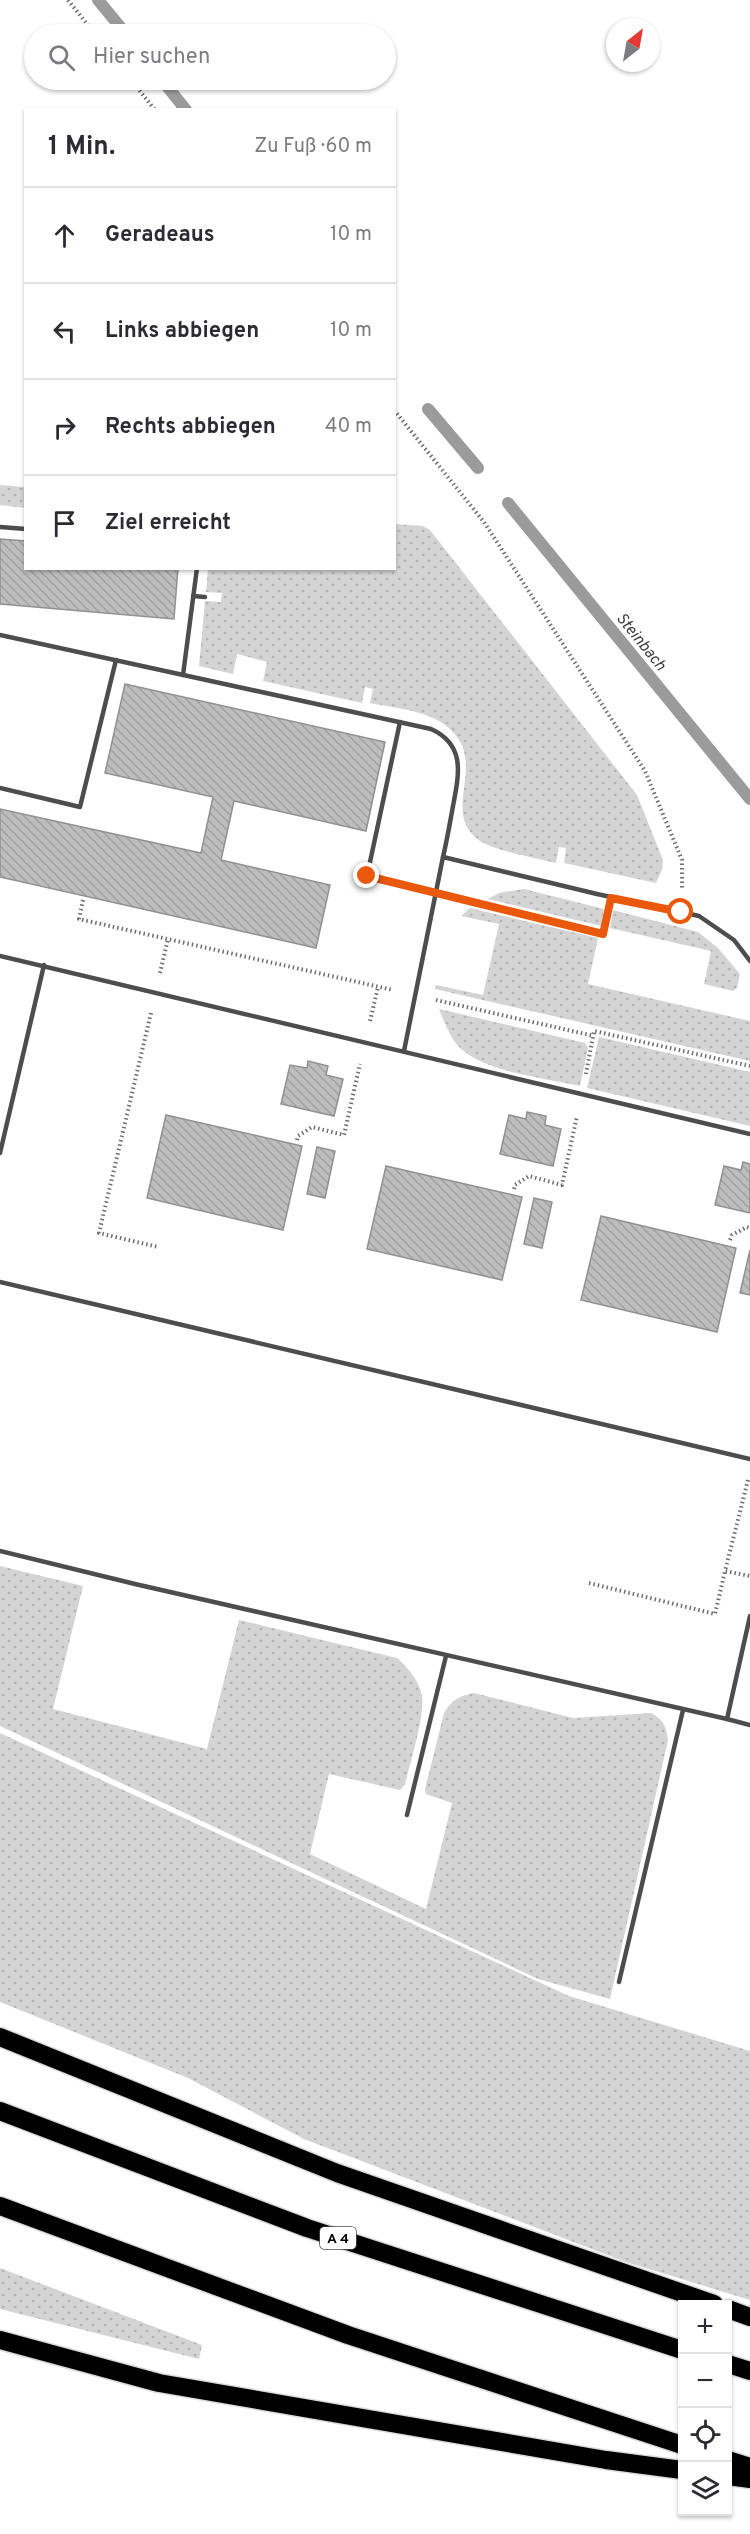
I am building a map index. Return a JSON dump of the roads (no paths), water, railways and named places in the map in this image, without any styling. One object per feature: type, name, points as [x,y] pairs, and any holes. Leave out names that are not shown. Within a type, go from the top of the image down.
[{"type":"highway","points":[[0,2037],[337,2173],[702,2300]]},
{"type":"highway","name":"A 4","points":[[0,2111],[307,2228],[678,2349]]},
{"type":"highway","points":[[0,2206],[348,2335],[678,2444]]},
{"type":"highway","points":[[732,2310],[750,2317]]},
{"type":"highway","points":[[0,2340],[159,2383],[606,2460],[678,2469]]},
{"type":"highway","points":[[732,2365],[750,2371]]},
{"type":"highway","points":[[732,2461],[750,2468]]},
{"type":"highway","points":[[732,2477],[750,2479]]},
{"type":"lane","points":[[0,527],[24,529]]},
{"type":"lane","points":[[183,675],[196,570]]},
{"type":"lane","points":[[193,596],[205,597]]},
{"type":"lane","points":[[0,635],[400,722],[431,729],[444,735],[458,758],[459,772],[404,1051]]},
{"type":"lane","points":[[0,788],[80,807],[116,660]]},
{"type":"lane","points":[[400,722],[367,876],[436,892]]},
{"type":"lane","points":[[443,856],[611,898],[699,916],[734,940],[750,961]]},
{"type":"lane","points":[[0,956],[750,1134]]},
{"type":"lane","points":[[0,1153],[44,965]]},
{"type":"lane","points":[[0,1282],[750,1459]]},
{"type":"lane","points":[[0,1551],[750,1725]]},
{"type":"lane","points":[[727,1719],[750,1616]]},
{"type":"lane","points":[[407,1815],[446,1656]]},
{"type":"lane","points":[[619,1982],[683,1710]]},
{"type":"waterway","name":"Steinbach","points":[[98,0],[118,24]]},
{"type":"waterway","name":"Steinbach","points":[[170,90],[184,108]]},
{"type":"waterway","name":"Steinbach","points":[[428,409],[478,468]]},
{"type":"waterway","name":"Steinbach","points":[[508,503],[750,799]]}]
